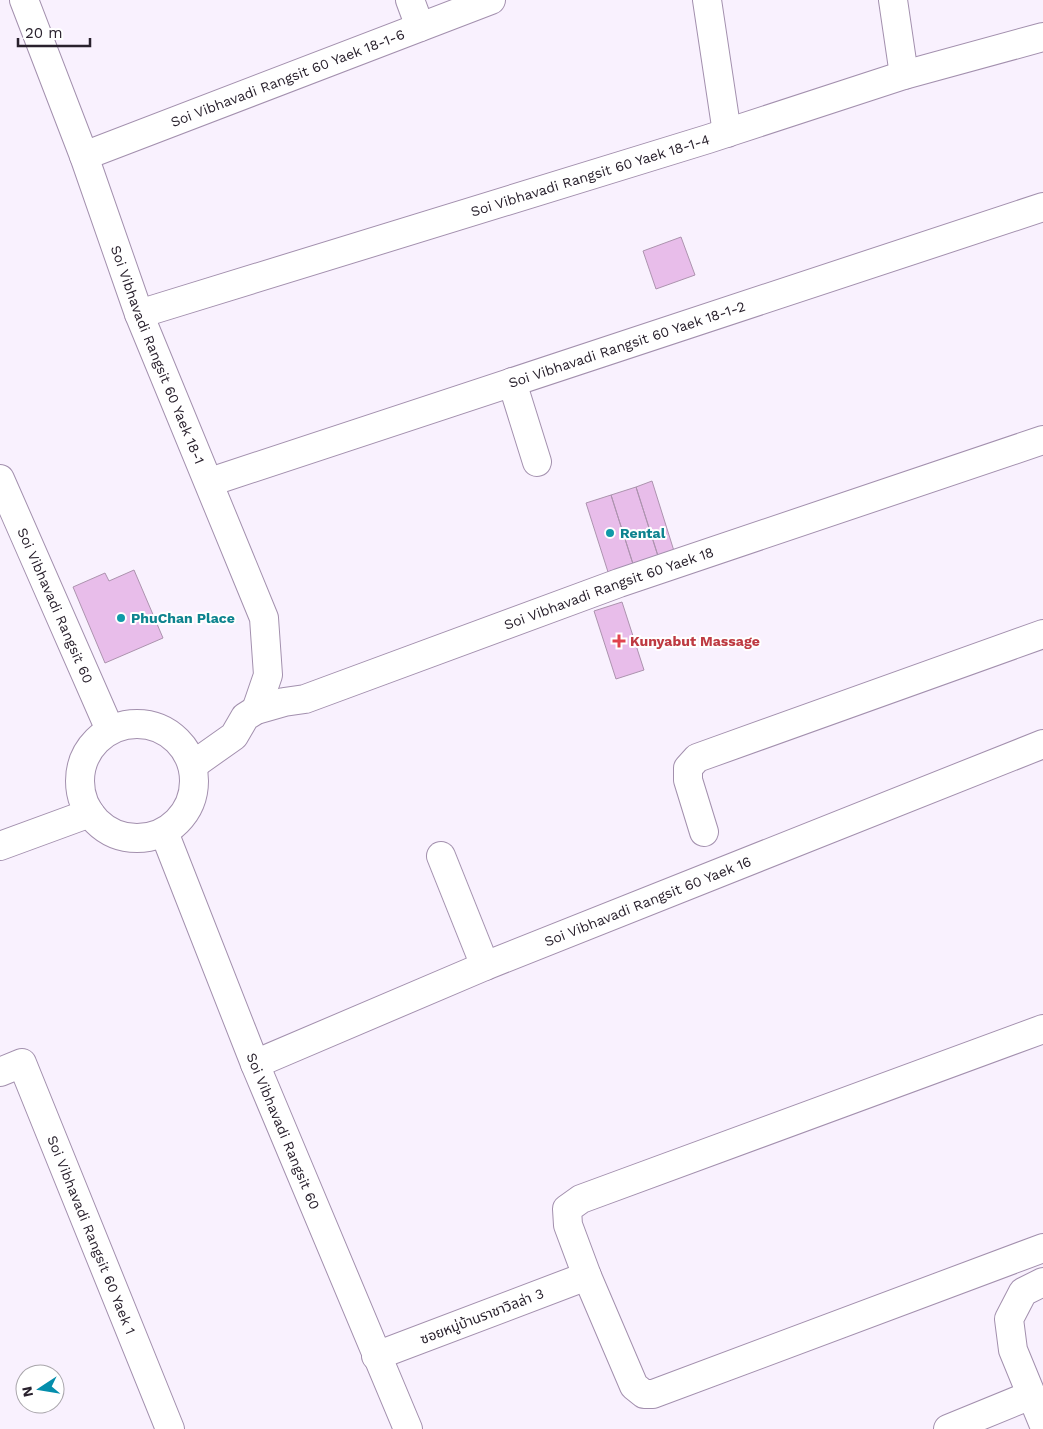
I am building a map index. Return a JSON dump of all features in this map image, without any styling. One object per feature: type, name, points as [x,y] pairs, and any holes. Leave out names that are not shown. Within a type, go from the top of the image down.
[{"type":"street","name":"Soi Vibhavadi Rangsit 60 Yaek 18-1","points":[[24,0],[84,156],[139,314],[210,482],[264,618],[268,675],[256,710]]},
{"type":"street","points":[[410,0],[420,27]]},
{"type":"street","name":"Soi Vibhavadi Rangsit 60 Yaek 18-1-6","points":[[84,156],[491,0]]},
{"type":"street","points":[[708,0],[727,133]]},
{"type":"street","points":[[893,0],[904,75]]},
{"type":"street","name":"Soi Vibhavadi Rangsit 60 Yaek 18-1-4","points":[[139,314],[727,133],[904,75],[1043,37]]},
{"type":"street","name":"Soi Vibhavadi Rangsit 60 Yaek 18-1-2","points":[[210,482],[1043,207]]},
{"type":"street","points":[[512,382],[536,462]]},
{"type":"street","name":"Soi Vibhavadi Rangsit 60 Yaek 18","points":[[192,765],[234,736],[245,717],[256,710],[284,702],[305,699],[619,583],[1043,440]]},
{"type":"street","name":"Soi Vibhavadi Rangsit 60","points":[[0,479],[110,730]]},
{"type":"street","points":[[704,832],[688,780],[688,768],[697,758],[1043,634]]},
{"type":"street","points":[[143,723],[160,728],[174,737],[186,749],[192,765],[195,784],[190,804],[180,820],[164,832],[149,837],[132,838],[116,834],[101,825],[90,813],[82,795],[80,776],[85,758],[95,742],[110,730],[126,724],[143,723]]},
{"type":"street","name":"Soi Vibhavadi Rangsit 60 Yaek 16","points":[[255,1064],[485,966],[1043,744]]},
{"type":"street","points":[[0,846],[90,813]]},
{"type":"street","name":"Soi Vibhavadi Rangsit 60","points":[[164,832],[255,1064],[408,1429]]},
{"type":"street","points":[[441,856],[485,966]]},
{"type":"street","points":[[1043,1029],[581,1199],[567,1209],[568,1225],[587,1276],[634,1386],[644,1394],[653,1394],[1043,1248]]},
{"type":"street","name":"Soi Vibhavadi Rangsit 60 Yaek 1","points":[[0,1072],[22,1063],[170,1429]]},
{"type":"street","name":"ซอยหมู่บ้านราชาวิลล่า 3","points":[[376,1356],[587,1276]]},
{"type":"street","points":[[1043,1282],[1023,1292],[1009,1319],[1013,1350],[1043,1423]]},
{"type":"street","points":[[948,1429],[1031,1395]]},
{"type":"building","points":[[681,237],[695,275],[656,289],[643,251]]},
{"type":"building","points":[[652,481],[674,551],[658,556],[636,487]]},
{"type":"building","points":[[636,487],[658,556],[633,564],[611,495]]},
{"type":"building","name":"Rental","points":[[611,495],[633,564],[608,572],[586,503]]},
{"type":"building","name":"PhuChan Place","points":[[134,570],[163,638],[105,663],[73,587],[105,573],[109,581]]},
{"type":"building","name":"Kunyabut Massage","points":[[622,602],[644,670],[616,679],[594,611]]},
{"type":"place","name":"Rental","points":[[610,533]]},
{"type":"place","name":"PhuChan Place","points":[[121,618]]},
{"type":"place","name":"Kunyabut Massage","points":[[619,641]]}]
